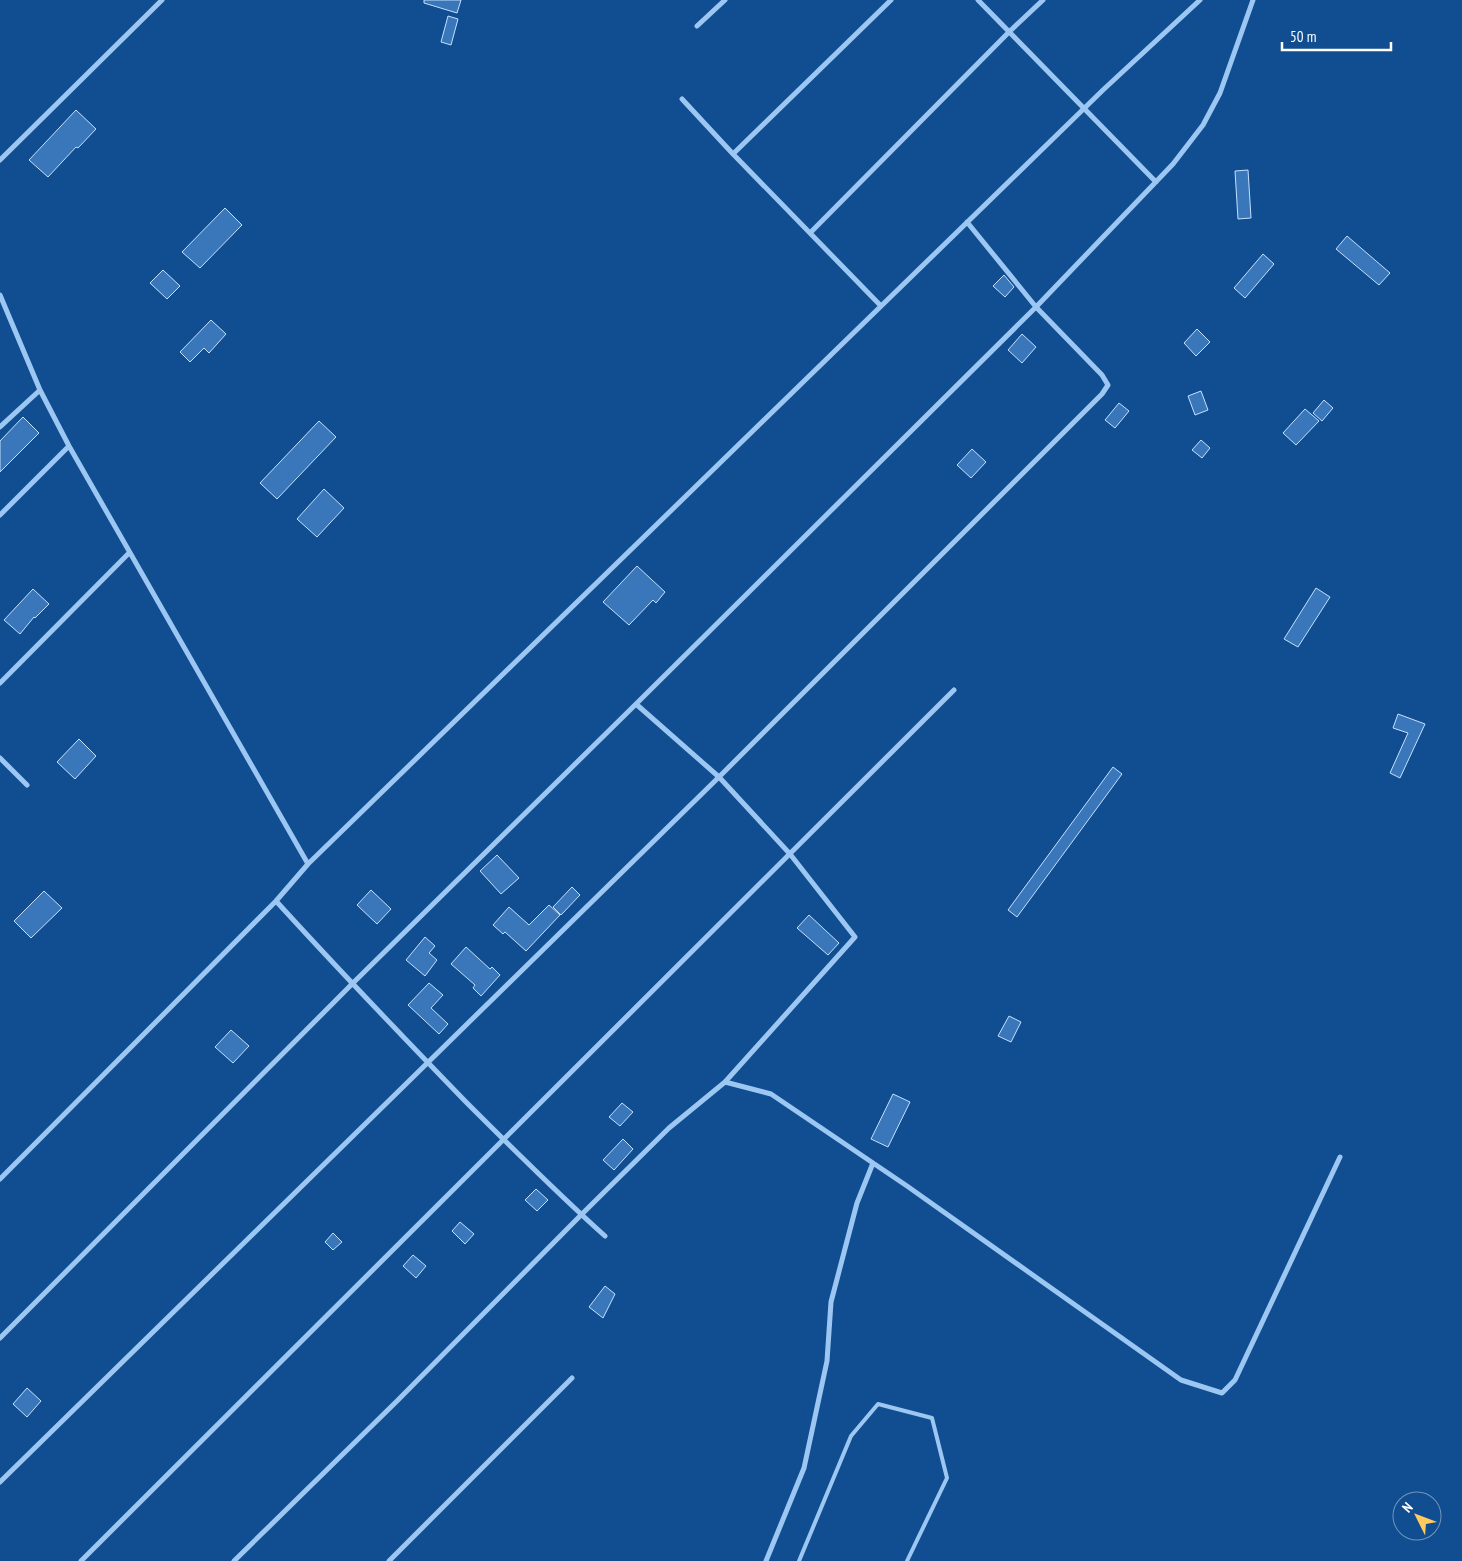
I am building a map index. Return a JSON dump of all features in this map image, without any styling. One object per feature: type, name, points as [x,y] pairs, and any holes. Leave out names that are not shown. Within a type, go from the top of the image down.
[{"type":"street","points":[[0,160],[162,0]]},
{"type":"street","points":[[697,26],[725,0]]},
{"type":"street","points":[[733,154],[891,0]]},
{"type":"street","points":[[978,0],[1156,182]]},
{"type":"street","points":[[810,233],[1044,0]]},
{"type":"street","points":[[0,1179],[276,901],[308,864],[967,222],[1200,0]]},
{"type":"street","points":[[0,1338],[352,984],[1036,307],[1174,164],[1203,125],[1220,93],[1253,0]]},
{"type":"street","points":[[682,98],[733,154],[881,306]]},
{"type":"street","points":[[0,1482],[719,777],[1102,394],[1108,385],[1102,375],[1036,307],[967,222]]},
{"type":"street","points":[[1,299],[40,390],[69,446],[308,864]]},
{"type":"street","points":[[0,427],[40,390]]},
{"type":"street","points":[[0,514],[69,446]]},
{"type":"street","points":[[0,683],[129,553]]},
{"type":"street","points":[[81,1561],[954,690]]},
{"type":"street","points":[[234,1561],[397,1401],[669,1128],[725,1082],[855,937],[790,854],[719,777],[636,704]]},
{"type":"street","points":[[0,758],[27,785]]},
{"type":"street","points":[[276,901],[428,1063],[581,1215],[605,1236]]},
{"type":"street","points":[[725,1082],[771,1094],[1181,1380],[1222,1393],[1235,1380],[1340,1157]]},
{"type":"street","points":[[766,1561],[804,1468],[827,1361],[831,1302],[857,1203],[872,1163]]},
{"type":"street","points":[[389,1561],[572,1378]]},
{"type":"lane","points":[[799,1561],[851,1436],[878,1404],[932,1418],[947,1478],[907,1561]]},
{"type":"building","points":[[424,0],[461,0],[457,13],[424,3]]},
{"type":"building","points":[[448,16],[458,19],[451,45],[441,42]]},
{"type":"building","points":[[76,110],[96,129],[48,177],[29,160]]},
{"type":"building","points":[[1248,170],[1251,218],[1238,219],[1235,171]]},
{"type":"building","points":[[225,208],[242,225],[200,268],[182,252]]},
{"type":"building","points":[[1347,236],[1390,273],[1379,285],[1336,249]]},
{"type":"building","points":[[1263,254],[1274,264],[1245,298],[1234,288]]},
{"type":"building","points":[[163,270],[180,286],[167,299],[150,283]]},
{"type":"building","points":[[1004,275],[1014,287],[1005,297],[993,286]]},
{"type":"building","points":[[211,320],[226,334],[209,353],[204,348],[190,362],[180,352]]},
{"type":"building","points":[[1197,329],[1210,342],[1196,356],[1184,343]]},
{"type":"building","points":[[1022,334],[1036,347],[1022,363],[1008,350]]},
{"type":"building","points":[[1201,391],[1208,410],[1195,415],[1188,396]]},
{"type":"building","points":[[1324,400],[1333,408],[1322,421],[1313,413]]},
{"type":"building","points":[[1119,403],[1129,411],[1115,428],[1105,420]]},
{"type":"building","points":[[1305,409],[1319,421],[1296,445],[1283,433]]},
{"type":"building","points":[[23,417],[39,433],[0,472],[0,441]]},
{"type":"building","points":[[319,421],[336,437],[277,499],[260,483]]},
{"type":"building","points":[[1201,440],[1210,448],[1202,458],[1192,450]]},
{"type":"building","points":[[972,449],[986,462],[971,478],[957,465]]},
{"type":"building","points":[[324,489],[344,508],[317,537],[297,519]]},
{"type":"building","points":[[637,566],[665,592],[656,603],[653,600],[629,625],[603,602]]},
{"type":"building","points":[[1316,588],[1330,597],[1298,647],[1284,639]]},
{"type":"building","points":[[33,589],[49,604],[34,617],[20,634],[4,620]]},
{"type":"building","points":[[1398,714],[1425,724],[1400,778],[1390,773],[1408,733],[1393,728]]},
{"type":"building","points":[[79,739],[96,756],[75,779],[57,762]]},
{"type":"building","points":[[1113,767],[1122,774],[1017,917],[1008,910]]},
{"type":"building","points":[[497,855],[519,878],[501,894],[480,871]]},
{"type":"building","points":[[572,887],[580,895],[561,915],[553,907]]},
{"type":"building","points":[[371,890],[391,909],[377,924],[357,905]]},
{"type":"building","points":[[44,891],[62,908],[31,938],[14,921]]},
{"type":"building","points":[[549,905],[560,915],[526,951],[505,932],[503,934],[493,925],[509,907],[529,925]]},
{"type":"building","points":[[809,915],[839,943],[828,955],[797,928]]},
{"type":"building","points":[[425,937],[435,946],[429,953],[437,960],[425,976],[406,960]]},
{"type":"building","points":[[466,947],[490,969],[492,967],[500,975],[481,996],[473,988],[475,985],[451,964]]},
{"type":"building","points":[[429,983],[443,995],[431,1008],[448,1024],[439,1034],[408,1005]]},
{"type":"building","points":[[1009,1016],[1021,1022],[1011,1042],[998,1036]]},
{"type":"building","points":[[231,1030],[249,1046],[233,1063],[215,1047]]},
{"type":"building","points":[[893,1094],[910,1102],[888,1147],[871,1139]]},
{"type":"building","points":[[622,1103],[633,1112],[620,1126],[609,1117]]},
{"type":"building","points":[[623,1139],[633,1149],[614,1170],[603,1160]]},
{"type":"building","points":[[536,1189],[548,1200],[537,1211],[525,1200]]},
{"type":"building","points":[[460,1222],[474,1234],[465,1244],[452,1231]]},
{"type":"building","points":[[333,1233],[342,1242],[333,1250],[325,1242]]},
{"type":"building","points":[[413,1255],[426,1266],[416,1278],[403,1266]]},
{"type":"building","points":[[605,1286],[615,1294],[603,1318],[589,1307]]},
{"type":"building","points":[[27,1388],[41,1401],[27,1417],[13,1404]]}]
